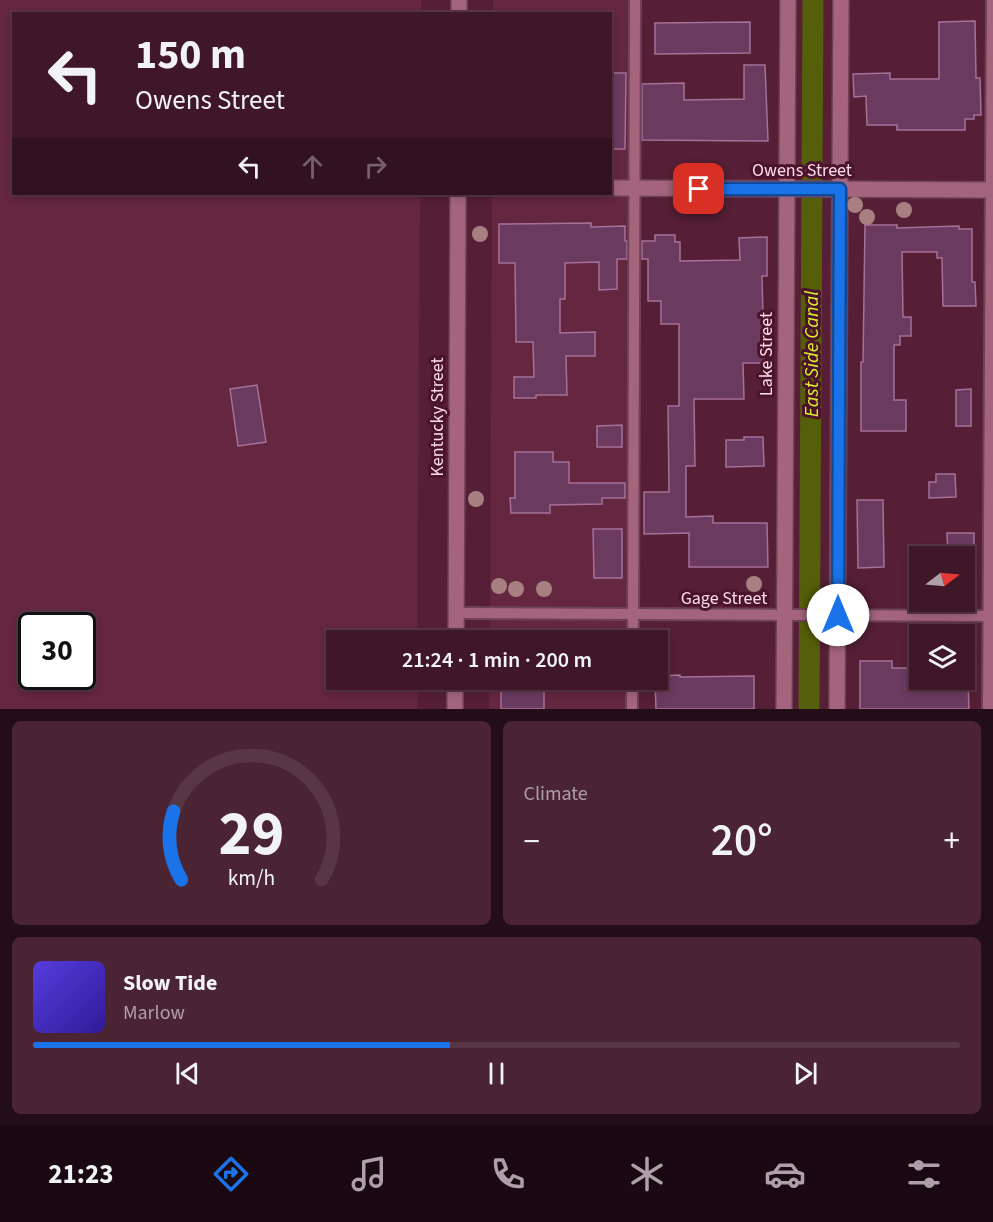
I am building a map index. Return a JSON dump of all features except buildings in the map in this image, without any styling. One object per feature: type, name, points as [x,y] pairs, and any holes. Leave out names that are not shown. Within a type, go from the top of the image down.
[{"type":"street","name":"Lake Street","points":[[784,709],[788,0]]},
{"type":"street","points":[[837,709],[841,0]]},
{"type":"street","name":"Owens Street","points":[[612,189],[992,190]]},
{"type":"street","name":"Kentucky Street","points":[[456,630],[458,195]]},
{"type":"street","points":[[455,690],[455,709]]},
{"type":"lane","points":[[633,630],[634,0]]},
{"type":"lane","points":[[988,709],[991,616],[992,0]]},
{"type":"lane","name":"Gage Street","points":[[456,613],[991,616]]},
{"type":"lane","points":[[632,690],[632,709]]},
{"type":"shaded area","points":[[0,0],[421,0],[421,12],[12,12],[12,195],[420,195],[417,630],[326,630],[326,690],[417,690],[417,709],[0,709]]},
{"type":"shaded area","points":[[493,0],[640,0],[636,630],[490,630],[492,195],[612,195],[612,12],[493,12]]},
{"type":"shaded area","points":[[489,690],[635,690],[635,709],[489,709]]},
{"type":"waterway","name":"East Side Canal","points":[[809,709],[813,0]]},
{"type":"route","points":[[699,189],[840,189],[838,615]]}]
